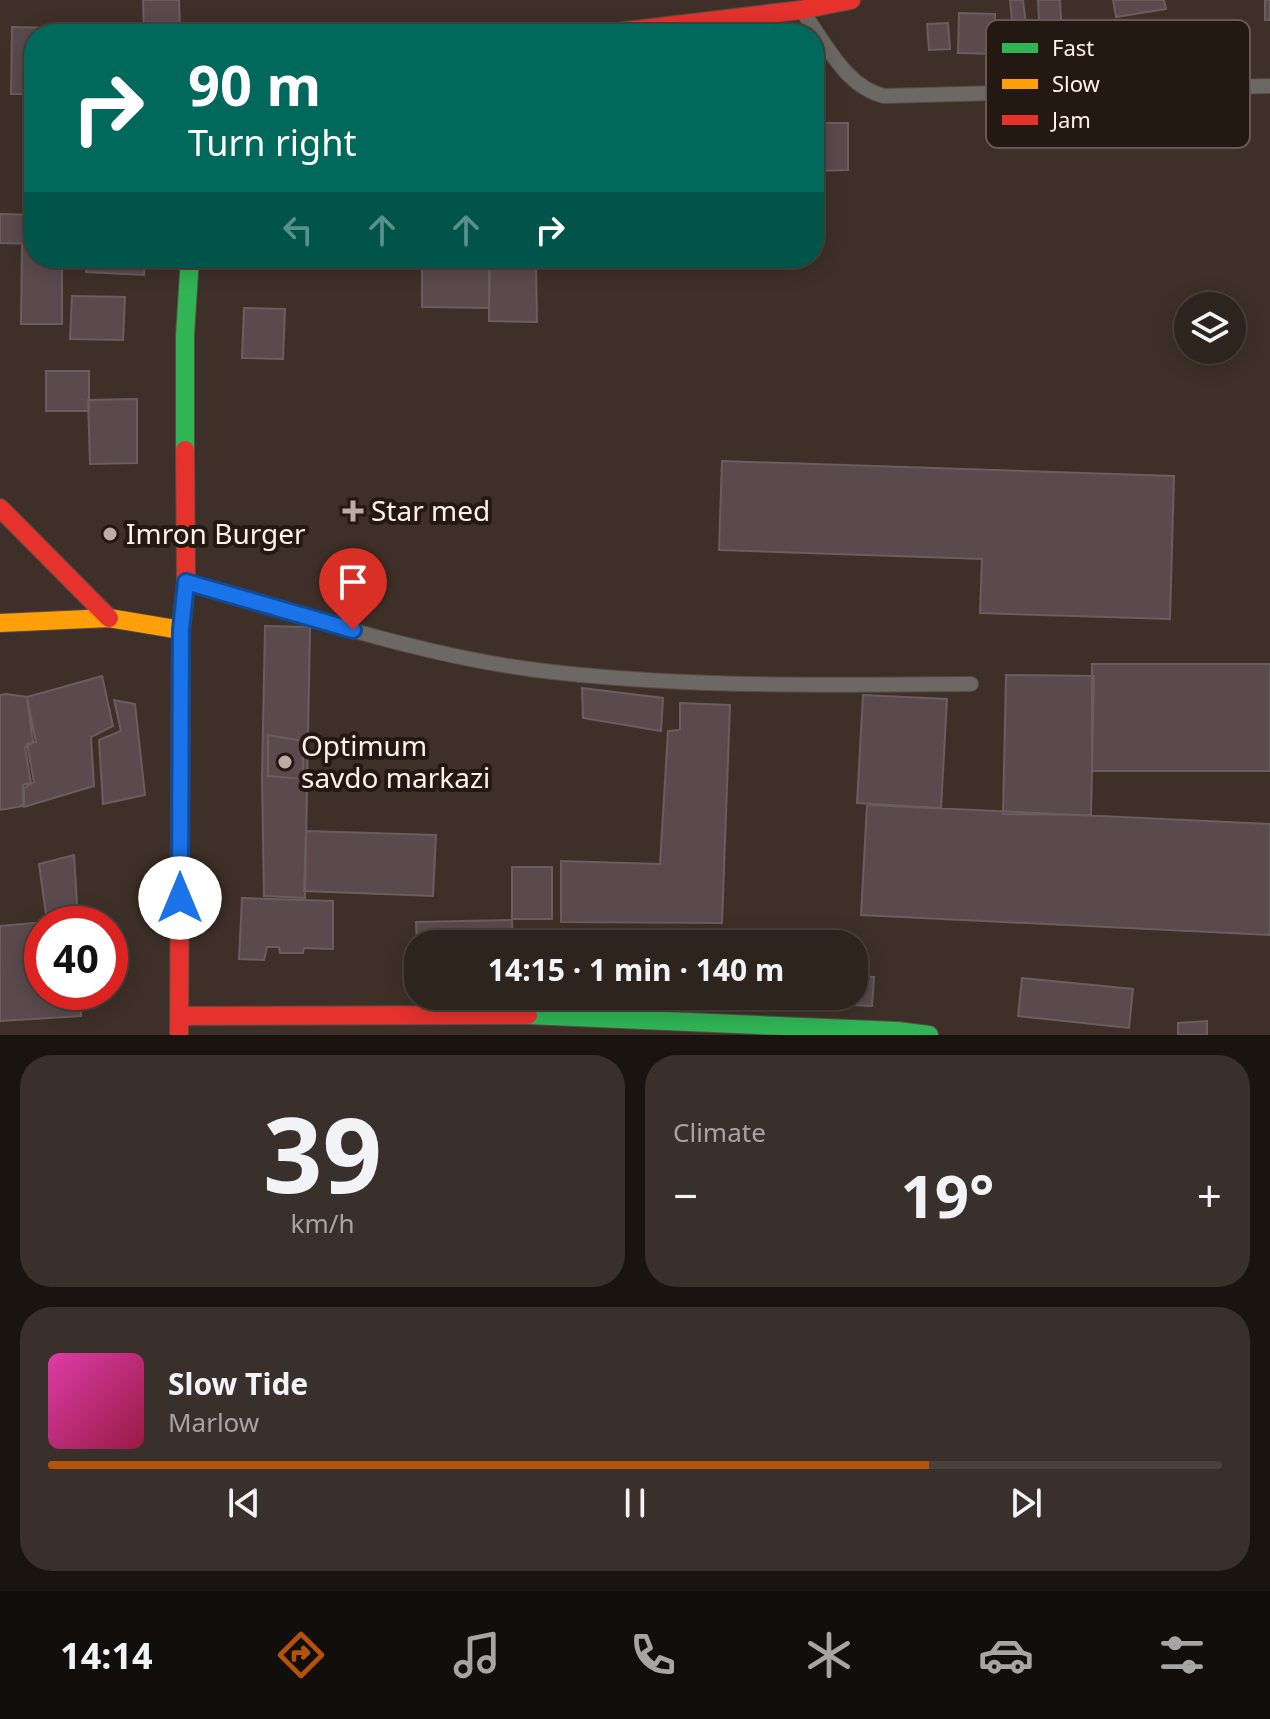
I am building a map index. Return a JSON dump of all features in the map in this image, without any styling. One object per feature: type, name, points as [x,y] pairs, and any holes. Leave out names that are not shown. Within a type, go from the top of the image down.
[{"type":"street","points":[[684,24],[801,10],[851,0]]},
{"type":"street","points":[[189,268],[185,335],[186,582],[181,630],[179,1026],[522,1015],[658,1019],[929,1035]]},
{"type":"street","points":[[0,508],[109,618]]},
{"type":"street","points":[[0,623],[109,618],[181,630]]},
{"type":"lane","points":[[801,10],[811,24]]},
{"type":"lane","points":[[824,42],[853,82],[868,92],[884,96],[986,93]]},
{"type":"lane","points":[[1250,87],[1270,86]]},
{"type":"lane","points":[[186,582],[409,646],[535,670],[735,685],[971,684]]},
{"type":"building","points":[[143,0],[179,0],[180,24],[144,24]]},
{"type":"building","points":[[1010,0],[1023,0],[1025,20],[1012,20]]},
{"type":"building","points":[[1038,0],[1060,0],[1061,20],[1039,20]]},
{"type":"building","points":[[1113,0],[1164,0],[1166,9],[1116,17]]},
{"type":"building","points":[[1265,0],[1270,0],[1270,20],[1265,20]]},
{"type":"building","points":[[959,13],[995,14],[995,20],[986,20],[986,54],[958,53]]},
{"type":"building","points":[[948,23],[950,49],[929,50],[927,24]]},
{"type":"building","points":[[12,27],[24,27],[24,94],[11,94]]},
{"type":"building","points":[[824,123],[848,123],[848,170],[824,171]]},
{"type":"building","points":[[0,214],[24,215],[24,244],[0,243]]},
{"type":"building","points":[[24,244],[24,268],[62,268],[62,324],[21,324]]},
{"type":"building","points":[[86,268],[144,268],[144,275],[86,272]]},
{"type":"building","points":[[422,268],[490,268],[489,308],[422,307]]},
{"type":"building","points":[[489,268],[536,268],[537,322],[489,321]]},
{"type":"building","points":[[72,296],[125,297],[123,340],[70,339]]},
{"type":"building","points":[[244,308],[285,309],[283,359],[242,358]]},
{"type":"building","points":[[46,371],[89,371],[89,411],[46,411]]},
{"type":"building","points":[[137,399],[137,463],[90,464],[88,400]]},
{"type":"building","points":[[722,461],[1174,476],[1170,619],[980,613],[982,559],[719,550]]},
{"type":"building","name":"Optimum savdo markazi","points":[[265,626],[310,627],[305,898],[264,896],[262,779]]},
{"type":"building","points":[[1092,664],[1270,664],[1270,771],[1092,771]]},
{"type":"building","points":[[1006,675],[1094,676],[1091,815],[1003,814]]},
{"type":"building","points":[[102,676],[113,726],[91,737],[94,786],[24,807],[24,788],[34,782],[27,744],[36,742],[27,697]]},
{"type":"building","points":[[582,688],[663,698],[661,731],[583,718]]},
{"type":"building","points":[[0,695],[27,697],[33,742],[25,748],[31,783],[23,785],[23,806],[0,810]]},
{"type":"building","points":[[863,695],[947,699],[941,808],[857,803]]},
{"type":"building","points":[[114,700],[135,704],[145,795],[103,804],[99,740],[121,731]]},
{"type":"building","points":[[680,703],[730,705],[722,923],[561,922],[561,861],[660,864],[668,731],[680,730]]},
{"type":"building","points":[[268,735],[303,741],[303,779],[268,776]]},
{"type":"building","points":[[867,805],[1270,824],[1270,935],[861,915]]},
{"type":"building","points":[[306,831],[436,835],[433,896],[304,891]]},
{"type":"building","points":[[74,855],[77,906],[45,906],[39,864]]},
{"type":"building","points":[[512,867],[552,867],[552,919],[512,919]]},
{"type":"building","points":[[242,898],[333,901],[333,949],[304,948],[303,953],[280,953],[279,947],[267,947],[264,960],[239,959]]},
{"type":"building","points":[[512,920],[512,930],[416,930],[416,922]]},
{"type":"building","points":[[24,924],[24,1010],[81,1010],[81,1016],[0,1021],[0,926]]},
{"type":"building","points":[[868,977],[874,977],[872,1006],[868,1006]]},
{"type":"building","points":[[1022,978],[1133,989],[1129,1028],[1018,1016]]},
{"type":"building","points":[[1207,1021],[1207,1035],[1178,1035],[1178,1023]]},
{"type":"traffic: fast","points":[[185,450],[185,335],[189,268]]},
{"type":"traffic: fast","points":[[528,1015],[897,1031],[929,1035]]},
{"type":"traffic: slow","points":[[0,623],[109,618],[181,630]]},
{"type":"traffic: jam","points":[[684,24],[801,10],[851,0]]},
{"type":"traffic: jam","points":[[179,1035],[185,450]]},
{"type":"traffic: jam","points":[[0,508],[109,618]]},
{"type":"traffic: jam","points":[[180,1016],[528,1015]]},
{"type":"place","name":"Star med","points":[[353,511]]},
{"type":"place","name":"Imron Burger","points":[[110,534]]},
{"type":"place","name":"Optimum savdo markazi","points":[[285,762]]},
{"type":"route","points":[[180,898],[181,630],[186,582],[353,630]]}]
